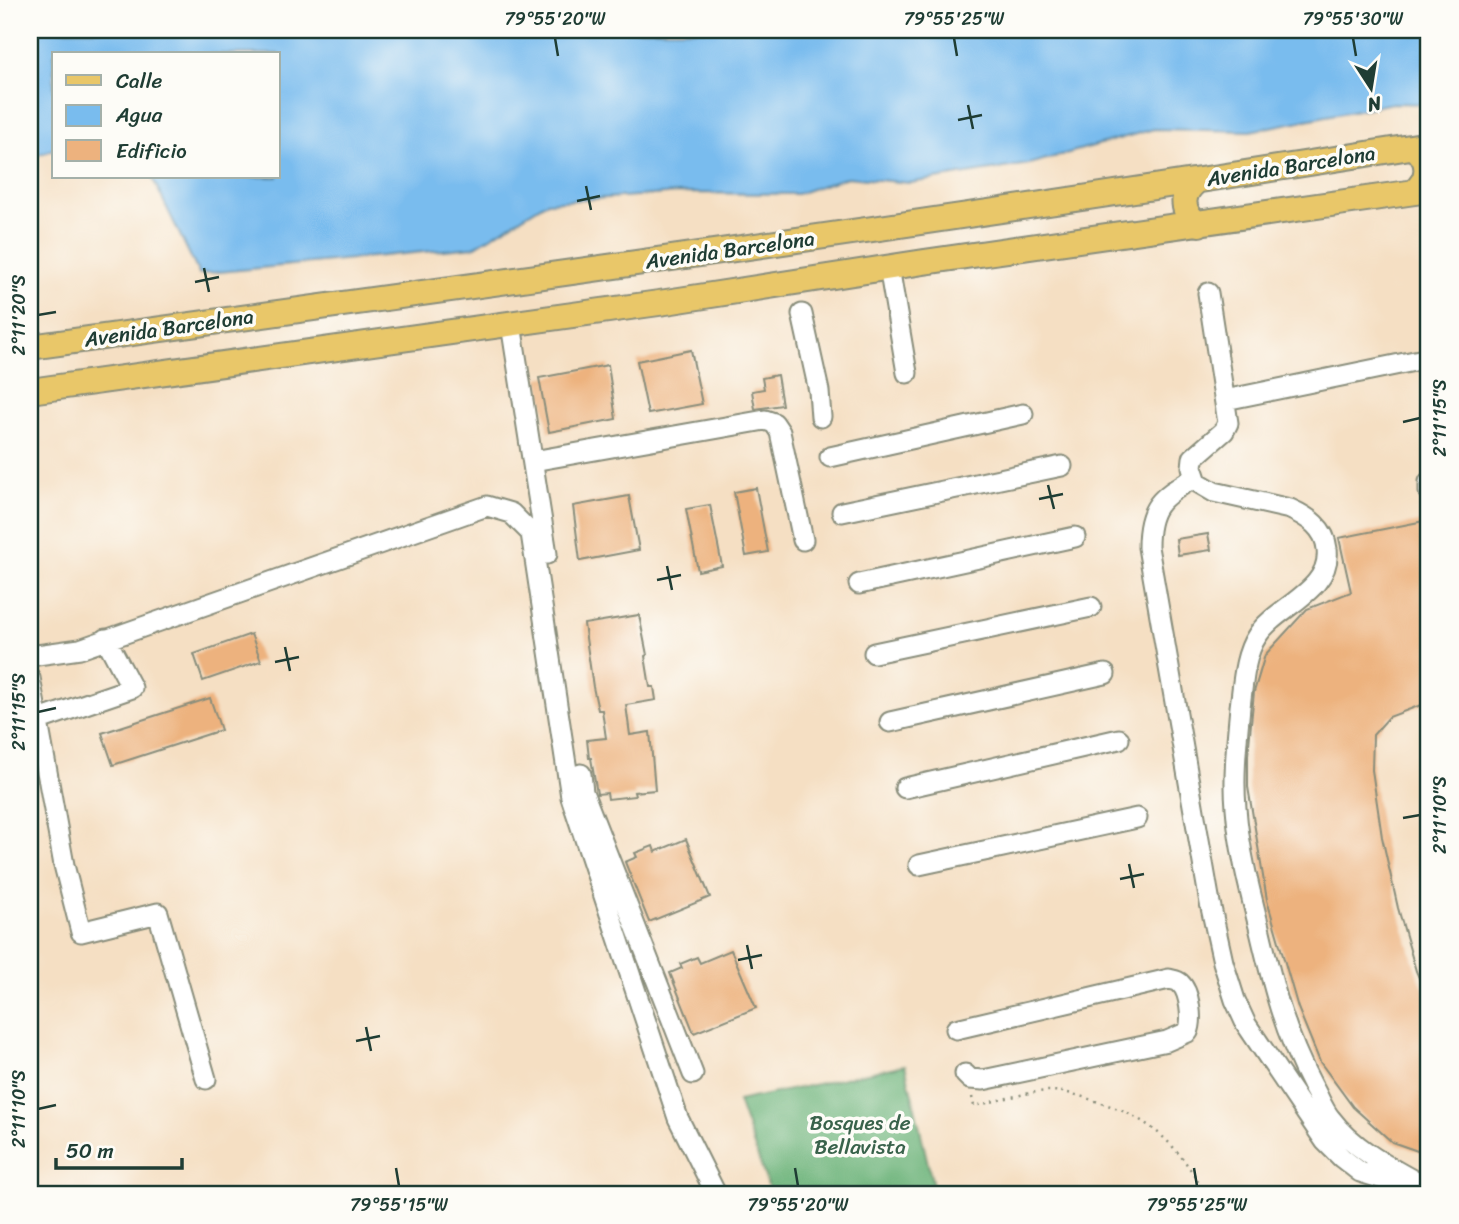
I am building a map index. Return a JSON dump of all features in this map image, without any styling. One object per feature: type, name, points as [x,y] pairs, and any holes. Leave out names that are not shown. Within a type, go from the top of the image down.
[{"type":"main road","name":"Avenida Barcelona","points":[[30,347],[665,260],[1422,146]]},
{"type":"main road","points":[[1422,146],[1421,152],[1427,168],[1422,191]]},
{"type":"main road","points":[[1197,181],[1190,186],[1184,202],[1185,211],[1199,224]]},
{"type":"main road","points":[[1157,187],[1171,196],[1175,204],[1175,213],[1164,228]]},
{"type":"main road","name":"Avenida Barcelona","points":[[30,391],[666,302],[1422,191]]},
{"type":"main road","points":[[714,252],[707,256],[700,271],[702,281],[708,289],[717,294]]},
{"type":"main road","points":[[665,260],[673,266],[678,282],[673,297],[666,302]]},
{"type":"street","points":[[890,267],[908,373]]},
{"type":"street","points":[[1208,293],[1228,416],[1227,427],[1195,454],[1192,463],[1195,477],[1201,486],[1214,492],[1299,513],[1315,524],[1327,542],[1326,565],[1321,576],[1259,632],[1248,656],[1240,707],[1235,792],[1245,867],[1280,1012],[1294,1050],[1329,1117],[1343,1134],[1429,1191]]},
{"type":"street","points":[[802,314],[820,391],[821,417]]},
{"type":"street","points":[[511,324],[583,792],[693,1074]]},
{"type":"street","points":[[1225,400],[1429,358]]},
{"type":"street","points":[[830,457],[1023,414]]},
{"type":"street","points":[[533,461],[765,420],[774,423],[780,432],[803,540]]},
{"type":"street","points":[[842,512],[1062,467]]},
{"type":"street","points":[[1195,477],[1168,493],[1153,510],[1148,547],[1194,822],[1218,938],[1235,1000],[1246,1024],[1283,1080],[1325,1141],[1342,1158],[1360,1172],[1388,1182],[1429,1191]]},
{"type":"street","points":[[1429,482],[1429,492]]},
{"type":"street","points":[[30,656],[80,649],[487,506],[512,513],[531,533],[571,797],[678,1118],[716,1194]]},
{"type":"street","points":[[859,584],[1075,537]]},
{"type":"street","points":[[874,653],[1091,607]]},
{"type":"street","points":[[36,721],[132,688],[106,639]]},
{"type":"street","points":[[890,722],[1105,674]]},
{"type":"street","points":[[30,678],[64,864],[81,932],[158,913],[206,1079]]},
{"type":"street","points":[[905,788],[1119,739]]},
{"type":"street","points":[[919,865],[1137,818]]},
{"type":"street","points":[[956,1029],[1169,979],[1180,983],[1192,1017],[1188,1032],[1167,1041],[983,1080],[970,1079],[965,1074]]},
{"type":"path","points":[[965,1074],[974,1106],[1047,1091],[1068,1092],[1133,1115],[1158,1131],[1178,1152],[1205,1194]]},
{"type":"green space","name":"Bosques de Bellavista","points":[[905,1065],[935,1194],[771,1194],[738,1101]]},
{"type":"water","points":[[30,30],[1429,30],[1429,104],[1393,103],[1250,131],[1154,129],[1029,164],[910,183],[847,177],[797,194],[681,193],[547,202],[474,247],[199,274],[152,178],[280,178],[280,52],[52,52],[52,150],[30,158]]},
{"type":"building","points":[[691,350],[702,404],[648,414],[637,361]]},
{"type":"building","points":[[608,365],[616,419],[549,432],[539,378]]},
{"type":"building","points":[[777,375],[782,405],[755,409],[752,391],[764,389],[762,378]]},
{"type":"building","points":[[756,488],[768,552],[746,556],[734,492]]},
{"type":"building","points":[[629,496],[639,550],[580,561],[573,506]]},
{"type":"building","points":[[710,505],[722,566],[698,571],[686,509]]},
{"type":"building","points":[[1429,520],[1429,702],[1389,717],[1373,735],[1372,770],[1382,837],[1398,908],[1416,971],[1429,1001],[1429,1155],[1392,1142],[1353,1107],[1320,1062],[1298,1008],[1267,900],[1248,787],[1248,755],[1254,692],[1265,655],[1307,609],[1351,592],[1339,538]]},
{"type":"building","points":[[1208,534],[1211,550],[1178,555],[1176,539]]},
{"type":"building","points":[[639,615],[650,687],[654,687],[656,700],[626,705],[630,735],[650,732],[655,790],[634,792],[635,796],[608,799],[607,793],[597,794],[589,758],[587,740],[606,738],[602,710],[598,710],[593,687],[584,624]]},
{"type":"building","points":[[251,634],[261,661],[203,681],[194,654]]},
{"type":"building","points":[[210,698],[221,730],[113,765],[102,733]]},
{"type":"building","points":[[686,839],[710,897],[649,922],[625,862],[637,857],[635,853],[653,846],[655,852]]},
{"type":"building","points":[[731,950],[756,1008],[694,1033],[670,973],[682,968],[680,964],[697,957],[700,963]]}]
